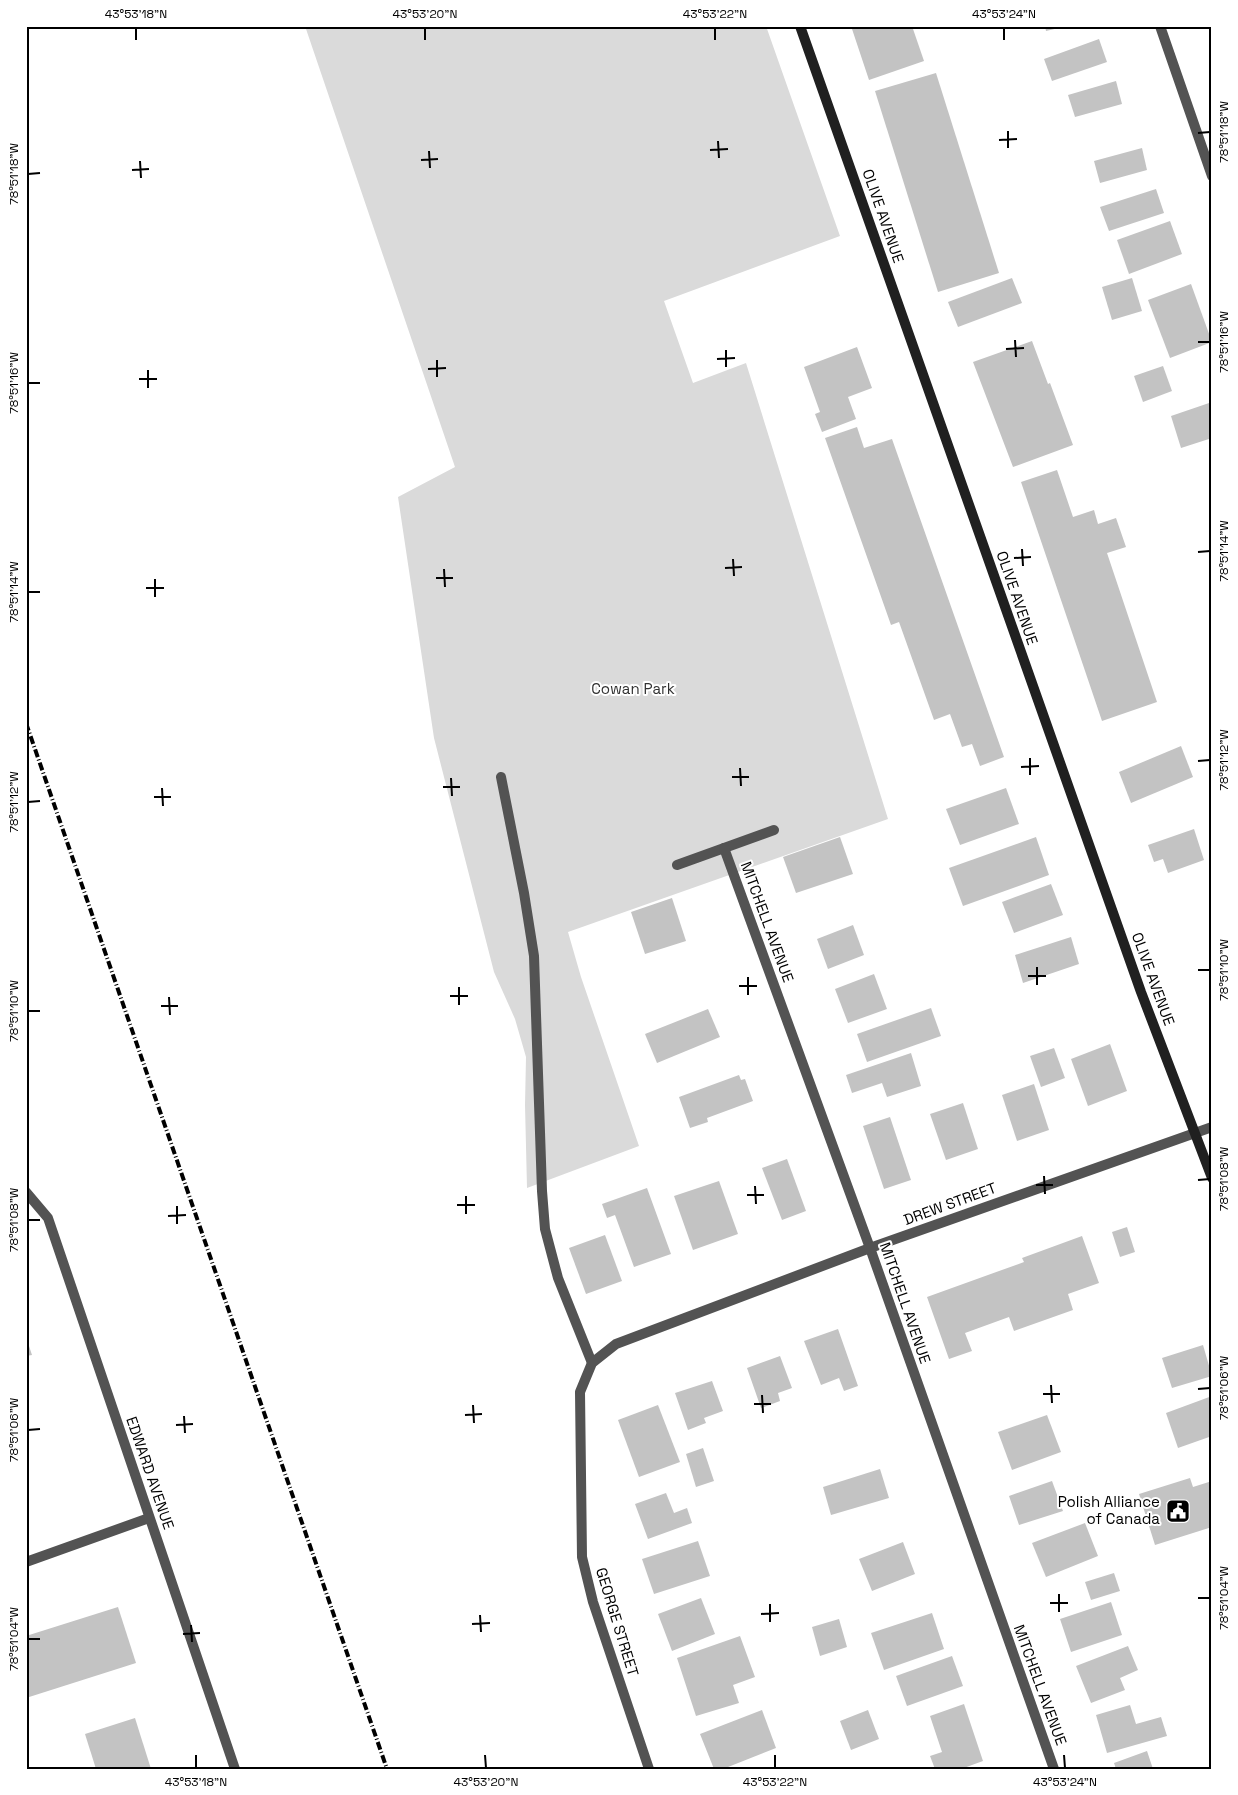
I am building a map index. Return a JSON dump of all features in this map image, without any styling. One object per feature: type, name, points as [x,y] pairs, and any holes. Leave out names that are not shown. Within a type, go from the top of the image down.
[{"type":"main road","name":"OLIVE AVENUE","points":[[800,26],[1107,898],[1212,1178]]},
{"type":"street","points":[[1160,26],[1212,176]]},
{"type":"street","points":[[501,777],[534,956],[545,1229],[558,1278],[592,1363]]},
{"type":"street","points":[[677,865],[774,830]]},
{"type":"street","name":"MITCHELL AVENUE","points":[[724,848],[870,1248],[1054,1769]]},
{"type":"street","name":"DREW STREET","points":[[592,1363],[616,1344],[870,1248],[1212,1127]]},
{"type":"street","name":"EDWARD AVENUE","points":[[26,1192],[48,1218],[235,1769]]},
{"type":"street","name":"GEORGE STREET","points":[[592,1363],[580,1392],[582,1556],[593,1602],[649,1769]]},
{"type":"street","points":[[26,1562],[149,1518]]},
{"type":"green space","name":"Cowan Park","points":[[305,26],[766,26],[840,236],[664,301],[693,383],[746,363],[888,819],[568,932],[581,977],[639,1146],[527,1188],[526,1057],[515,1019],[494,972],[434,738],[398,497],[455,467]]},
{"type":"building","points":[[851,26],[912,26],[924,61],[869,80]]},
{"type":"building","points":[[1045,26],[1063,26],[1063,27],[1046,31]]},
{"type":"building","points":[[1099,39],[1107,62],[1052,81],[1044,59]]},
{"type":"building","points":[[936,73],[999,273],[938,292],[875,91]]},
{"type":"building","points":[[1116,81],[1122,104],[1075,117],[1068,95]]},
{"type":"building","points":[[1142,148],[1147,170],[1100,183],[1094,161]]},
{"type":"building","points":[[1156,189],[1164,213],[1109,231],[1100,207]]},
{"type":"building","points":[[1170,221],[1182,254],[1129,274],[1117,240]]},
{"type":"building","points":[[1012,278],[1022,303],[958,327],[948,302]]},
{"type":"building","points":[[1132,278],[1142,311],[1112,320],[1102,287]]},
{"type":"building","points":[[1191,284],[1212,342],[1170,358],[1148,300]]},
{"type":"building","points":[[1032,341],[1073,445],[1013,467],[973,362]]},
{"type":"building","points":[[857,347],[872,388],[848,397],[856,419],[822,432],[815,414],[820,412],[804,367]]},
{"type":"building","points":[[1163,366],[1172,391],[1143,402],[1134,376]]},
{"type":"building","points":[[1212,402],[1212,438],[1181,448],[1171,416]]},
{"type":"building","points":[[857,427],[864,448],[892,439],[1004,757],[980,766],[972,744],[962,747],[950,714],[934,720],[899,622],[891,625],[825,438]]},
{"type":"building","points":[[1057,470],[1073,517],[1094,510],[1098,524],[1116,518],[1126,547],[1107,553],[1157,702],[1102,721],[1021,482]]},
{"type":"building","points":[[1181,746],[1193,777],[1131,803],[1119,772]]},
{"type":"building","points":[[1006,788],[1019,824],[960,845],[946,809]]},
{"type":"building","points":[[1194,829],[1204,860],[1168,873],[1163,859],[1154,862],[1148,845]]},
{"type":"building","points":[[840,837],[853,874],[796,893],[783,857]]},
{"type":"building","points":[[1036,837],[1049,875],[963,906],[949,868]]},
{"type":"building","points":[[1051,884],[1063,915],[1014,933],[1002,902]]},
{"type":"building","points":[[672,898],[686,941],[645,954],[631,912]]},
{"type":"building","points":[[853,925],[864,955],[828,969],[817,939]]},
{"type":"building","points":[[1071,937],[1079,964],[1023,983],[1015,955]]},
{"type":"building","points":[[874,974],[887,1009],[848,1023],[835,989]]},
{"type":"building","points":[[931,1008],[941,1036],[867,1062],[857,1034]]},
{"type":"building","points":[[708,1009],[720,1037],[657,1063],[645,1034]]},
{"type":"building","points":[[1110,1044],[1127,1091],[1088,1106],[1071,1059]]},
{"type":"building","points":[[1054,1048],[1065,1078],[1041,1087],[1030,1056]]},
{"type":"building","points":[[911,1053],[921,1086],[887,1097],[882,1083],[852,1093],[846,1075]]},
{"type":"building","points":[[739,1075],[741,1080],[745,1079],[753,1101],[707,1118],[708,1122],[690,1128],[679,1097]]},
{"type":"building","points":[[1034,1084],[1049,1130],[1017,1141],[1002,1095]]},
{"type":"building","points":[[963,1103],[978,1149],[946,1160],[930,1114]]},
{"type":"building","points":[[890,1117],[911,1180],[884,1189],[863,1126]]},
{"type":"building","points":[[787,1159],[806,1211],[782,1220],[762,1168]]},
{"type":"building","points":[[719,1181],[738,1234],[693,1250],[674,1196]]},
{"type":"building","points":[[647,1188],[671,1254],[634,1267],[615,1215],[607,1218],[602,1204]]},
{"type":"building","points":[[1127,1227],[1135,1252],[1120,1257],[1112,1232]]},
{"type":"building","points":[[605,1235],[622,1281],[586,1294],[569,1248]]},
{"type":"building","points":[[1082,1236],[1099,1283],[1068,1294],[1073,1310],[1014,1331],[1009,1317],[965,1333],[972,1351],[949,1359],[927,1297],[1024,1262],[1022,1258]]},
{"type":"building","points":[[838,1329],[858,1386],[844,1391],[839,1378],[821,1385],[804,1341]]},
{"type":"building","points":[[26,1337],[32,1355],[26,1356]]},
{"type":"building","points":[[1203,1345],[1212,1376],[1172,1388],[1162,1358]]},
{"type":"building","points":[[780,1356],[792,1388],[778,1393],[780,1401],[761,1408],[747,1368]]},
{"type":"building","points":[[712,1381],[723,1411],[704,1418],[706,1423],[688,1430],[675,1393]]},
{"type":"building","points":[[1212,1396],[1212,1436],[1178,1448],[1166,1413]]},
{"type":"building","points":[[658,1405],[680,1462],[639,1477],[618,1420]]},
{"type":"building","points":[[1047,1415],[1061,1452],[1012,1470],[998,1432]]},
{"type":"building","points":[[703,1448],[714,1481],[696,1487],[686,1454]]},
{"type":"building","points":[[880,1469],[889,1498],[831,1515],[823,1487]]},
{"type":"building","name":"Polish Alliance of Canada","points":[[1190,1478],[1193,1487],[1212,1481],[1212,1527],[1155,1545],[1139,1494]]},
{"type":"building","points":[[1052,1481],[1063,1511],[1019,1525],[1009,1496]]},
{"type":"building","points":[[666,1493],[674,1513],[687,1508],[692,1523],[648,1539],[635,1504]]},
{"type":"building","points":[[1085,1523],[1098,1556],[1046,1577],[1032,1543]]},
{"type":"building","points":[[698,1541],[710,1576],[654,1594],[642,1559]]},
{"type":"building","points":[[903,1542],[915,1574],[872,1591],[859,1559]]},
{"type":"building","points":[[1114,1573],[1120,1591],[1091,1600],[1085,1582]]},
{"type":"building","points":[[701,1598],[715,1634],[672,1651],[658,1614]]},
{"type":"building","points":[[1111,1602],[1122,1635],[1071,1652],[1060,1619]]},
{"type":"building","points":[[118,1607],[136,1663],[26,1698],[26,1636]]},
{"type":"building","points":[[932,1613],[944,1649],[884,1670],[871,1633]]},
{"type":"building","points":[[839,1619],[847,1647],[820,1656],[812,1627]]},
{"type":"building","points":[[740,1636],[755,1677],[733,1685],[739,1703],[696,1716],[677,1658]]},
{"type":"building","points":[[1128,1646],[1138,1670],[1120,1678],[1125,1690],[1091,1703],[1076,1666]]},
{"type":"building","points":[[952,1656],[963,1686],[907,1706],[896,1676]]},
{"type":"building","points":[[964,1704],[983,1761],[961,1769],[935,1769],[930,1756],[942,1752],[930,1716]]},
{"type":"building","points":[[1130,1705],[1136,1724],[1161,1717],[1167,1736],[1107,1753],[1096,1715]]},
{"type":"building","points":[[762,1710],[776,1748],[723,1769],[714,1769],[700,1734]]},
{"type":"building","points":[[868,1710],[879,1739],[851,1750],[840,1721]]},
{"type":"building","points":[[135,1718],[151,1769],[96,1769],[85,1734]]},
{"type":"building","points":[[1147,1751],[1153,1769],[1116,1769],[1114,1763]]},
{"type":"railway","points":[[26,723],[387,1769]]},
{"type":"place","name":"Polish Alliance of Canada","points":[[1178,1511]]}]
